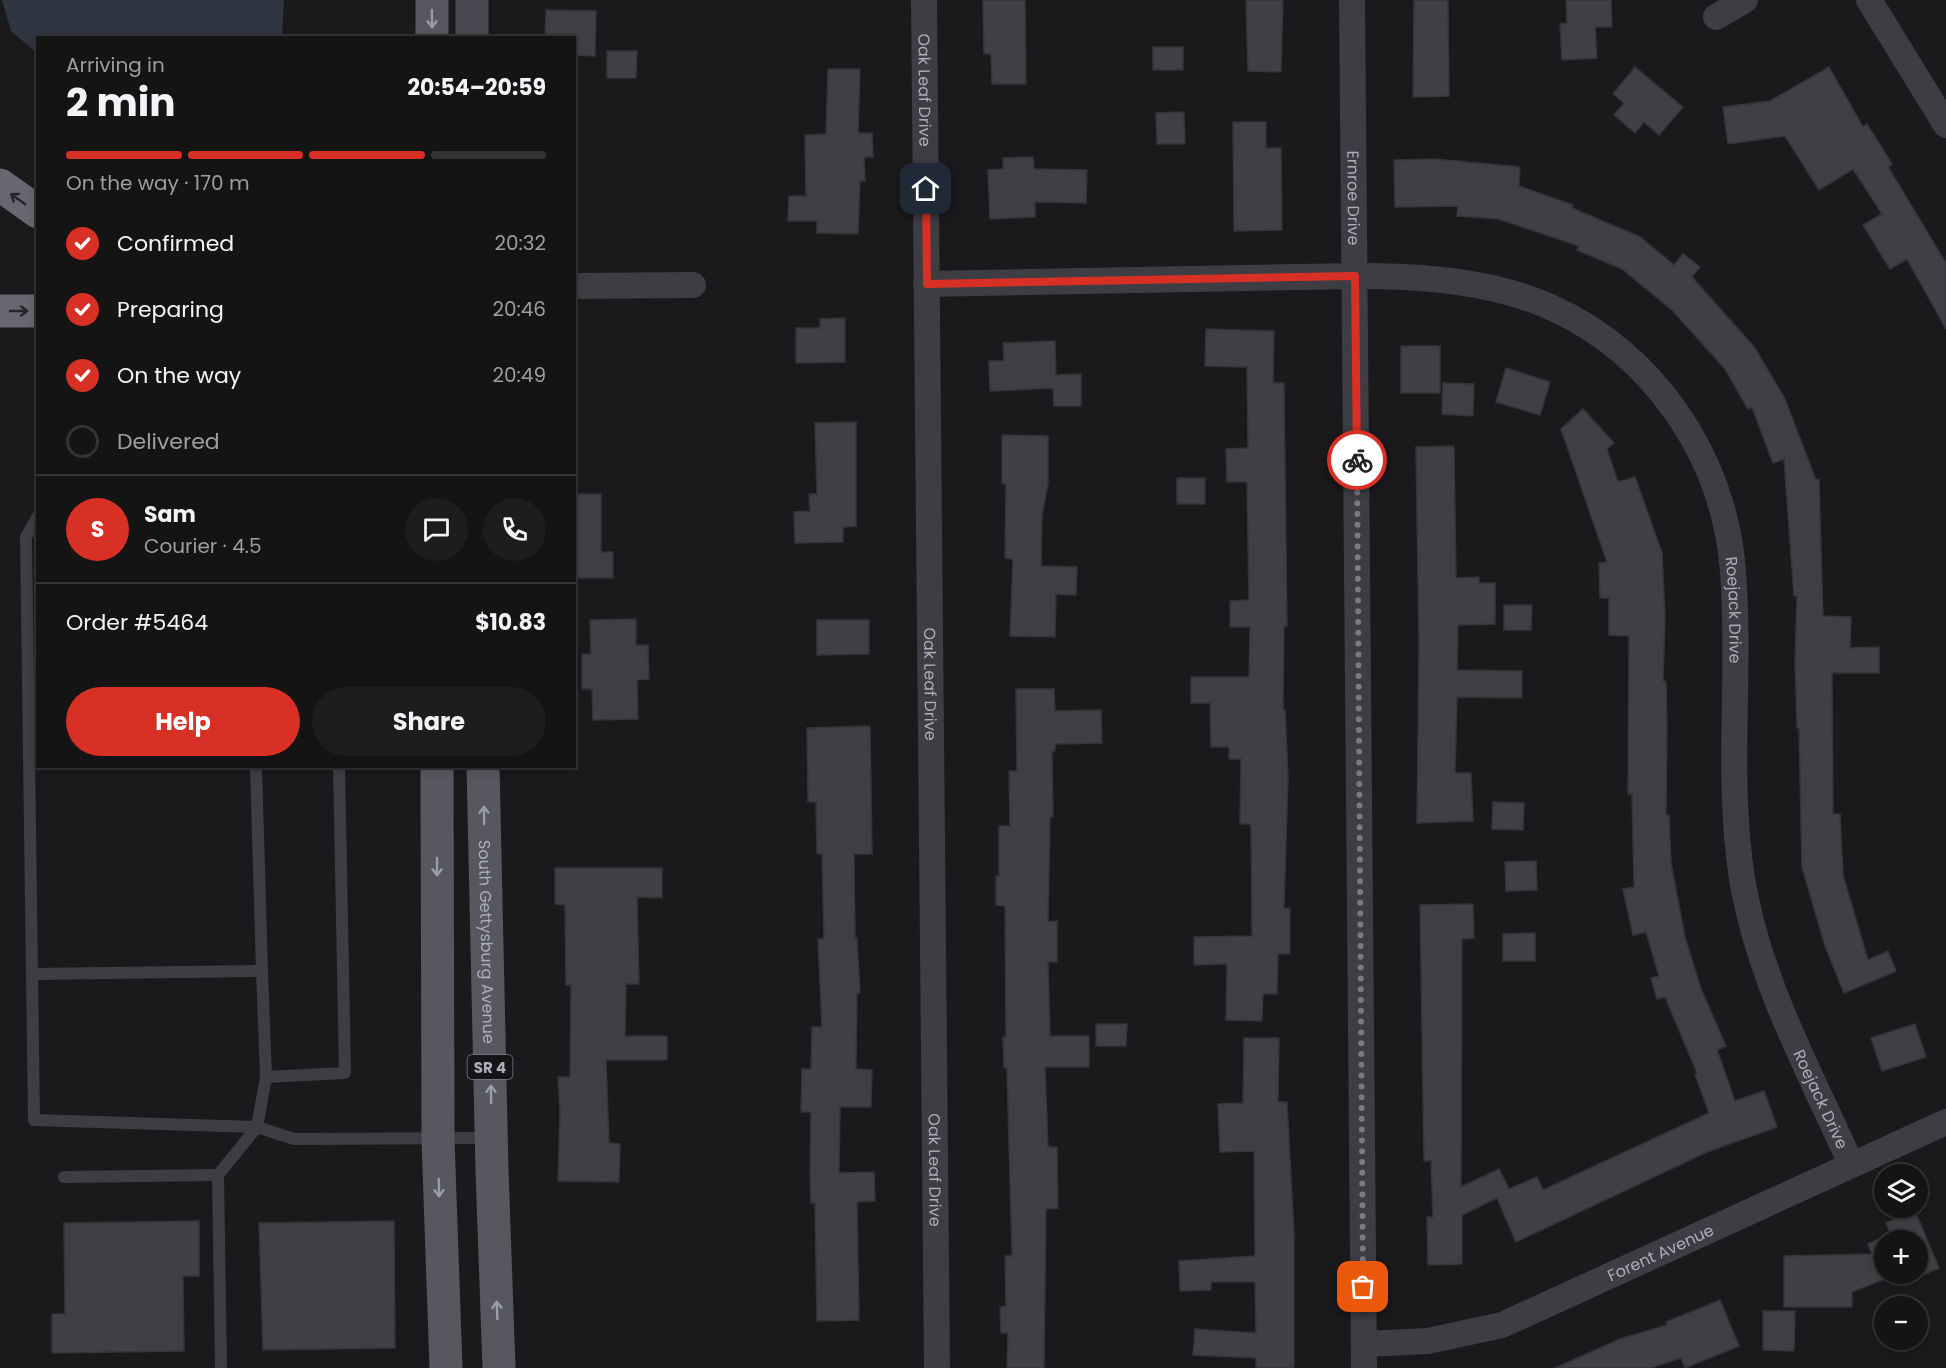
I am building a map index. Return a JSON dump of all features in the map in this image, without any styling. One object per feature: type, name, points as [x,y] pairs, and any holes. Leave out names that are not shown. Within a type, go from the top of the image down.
[{"type":"highway","points":[[0,185],[36,211]]},
{"type":"highway","points":[[0,311],[36,311]]},
{"type":"main road","points":[[432,0],[432,36]]},
{"type":"main road","points":[[472,0],[472,36]]},
{"type":"main road","points":[[437,768],[438,1139],[446,1368]]},
{"type":"main road","name":"South Gettysburg Avenue","points":[[483,768],[499,1368]]},
{"type":"street","name":"Oak Leaf Drive","points":[[924,0],[937,1368]]},
{"type":"street","name":"Ernroe Drive","points":[[1352,0],[1364,1356]]},
{"type":"street","points":[[1716,17],[1745,0]]},
{"type":"street","points":[[1869,0],[1946,124]]},
{"type":"street","name":"Roejack Drive","points":[[927,284],[1355,276],[1425,278],[1489,288],[1546,305],[1571,317],[1616,346],[1636,365],[1672,406],[1695,442],[1718,493],[1730,547],[1733,574],[1738,846],[1750,915],[1771,982],[1851,1164]]},
{"type":"street","points":[[576,286],[693,285]]},
{"type":"street","name":"Forent Avenue","points":[[1364,1356],[1502,1325],[1946,1122]]},
{"type":"lane","points":[[36,520],[26,537],[34,1120],[257,1127],[294,1139],[492,1138]]},
{"type":"lane","points":[[221,1368],[218,1175],[257,1127],[266,1077],[256,768]]},
{"type":"lane","points":[[266,1077],[345,1073],[339,768]]},
{"type":"lane","points":[[32,974],[262,972]]},
{"type":"lane","points":[[64,1177],[218,1175]]},
{"type":"water","points":[[2,0],[284,0],[282,36],[36,36],[36,52],[11,31]]},
{"type":"building","points":[[983,0],[1025,0],[1026,84],[992,84],[991,54],[984,54]]},
{"type":"building","points":[[1246,0],[1283,0],[1281,72],[1248,71]]},
{"type":"building","points":[[1414,0],[1448,0],[1449,96],[1413,97]]},
{"type":"building","points":[[1566,0],[1611,0],[1612,27],[1595,27],[1597,58],[1562,60],[1560,24],[1567,23]]},
{"type":"building","points":[[546,10],[596,11],[595,56],[576,55],[576,36],[545,36]]},
{"type":"building","points":[[1153,47],[1183,47],[1183,70],[1153,70]]},
{"type":"building","points":[[607,51],[637,51],[636,78],[607,78]]},
{"type":"building","points":[[1635,67],[1683,107],[1659,135],[1644,122],[1635,133],[1614,115],[1624,103],[1613,94]]},
{"type":"building","points":[[1829,67],[1863,127],[1867,124],[1892,164],[1888,167],[1946,263],[1946,329],[1907,259],[1890,269],[1863,225],[1882,214],[1853,169],[1819,190],[1785,136],[1728,144],[1723,107],[1770,101]]},
{"type":"building","points":[[828,69],[860,69],[858,133],[872,133],[873,157],[864,157],[865,181],[860,181],[858,234],[817,233],[817,221],[788,221],[789,196],[806,196],[805,135],[826,134]]},
{"type":"building","points":[[1184,112],[1185,144],[1157,144],[1156,113]]},
{"type":"building","points":[[1233,122],[1266,122],[1266,148],[1281,148],[1282,230],[1234,231]]},
{"type":"building","points":[[1033,157],[1034,169],[1087,170],[1086,203],[1035,202],[1035,217],[990,219],[988,170],[1003,169],[1003,158]]},
{"type":"building","points":[[1435,159],[1520,167],[1519,186],[1573,205],[1572,208],[1640,237],[1674,265],[1683,254],[1700,267],[1692,277],[1755,348],[1785,399],[1816,480],[1819,479],[1823,616],[1851,617],[1850,648],[1879,647],[1879,673],[1832,673],[1833,814],[1840,814],[1843,875],[1868,960],[1888,951],[1896,971],[1844,993],[1825,946],[1802,867],[1795,661],[1797,596],[1794,596],[1784,459],[1773,463],[1752,407],[1748,409],[1725,369],[1673,311],[1622,269],[1577,250],[1579,246],[1499,219],[1457,216],[1458,206],[1395,207],[1394,160]]},
{"type":"building","points":[[845,318],[845,362],[796,363],[796,328],[820,328],[820,319]]},
{"type":"building","points":[[1206,329],[1274,331],[1273,383],[1284,383],[1287,626],[1284,626],[1283,710],[1285,710],[1288,777],[1284,908],[1290,908],[1290,954],[1278,954],[1277,994],[1263,994],[1262,1021],[1226,1020],[1227,964],[1194,965],[1194,937],[1252,936],[1251,824],[1240,824],[1241,759],[1229,759],[1229,747],[1211,747],[1210,703],[1191,703],[1191,677],[1249,677],[1250,627],[1230,627],[1230,601],[1249,600],[1247,482],[1227,482],[1226,449],[1248,448],[1247,367],[1205,366]]},
{"type":"building","points":[[1055,341],[1056,375],[1081,374],[1081,406],[1054,406],[1053,388],[990,391],[989,361],[1004,361],[1003,343]]},
{"type":"building","points":[[1401,346],[1440,346],[1440,393],[1401,393]]},
{"type":"building","points":[[1506,368],[1550,382],[1540,415],[1496,402]]},
{"type":"building","points":[[1443,383],[1474,384],[1473,416],[1442,414]]},
{"type":"building","points":[[1583,409],[1614,443],[1607,449],[1618,482],[1635,477],[1662,553],[1665,617],[1663,681],[1666,681],[1667,727],[1666,815],[1669,815],[1671,863],[1685,937],[1701,989],[1726,1046],[1717,1050],[1735,1101],[1764,1091],[1777,1127],[1707,1152],[1516,1242],[1497,1198],[1462,1215],[1462,1264],[1428,1265],[1427,1217],[1433,1217],[1431,1161],[1424,1161],[1420,905],[1473,904],[1474,938],[1462,939],[1461,1187],[1499,1169],[1509,1189],[1537,1177],[1543,1190],[1709,1113],[1695,1074],[1697,1073],[1665,997],[1657,999],[1651,978],[1659,976],[1646,932],[1633,935],[1623,889],[1634,887],[1632,794],[1628,794],[1629,636],[1609,635],[1609,598],[1600,598],[1599,563],[1607,562],[1561,429]]},
{"type":"building","points":[[856,422],[856,526],[843,527],[843,542],[795,543],[794,512],[810,511],[809,494],[817,494],[815,423]]},
{"type":"building","points":[[1002,435],[1048,436],[1048,484],[1042,515],[1041,566],[1077,567],[1076,595],[1056,594],[1055,637],[1010,636],[1013,559],[1005,558],[1006,484],[1002,484]]},
{"type":"building","points":[[1454,446],[1456,578],[1479,577],[1479,583],[1495,583],[1495,624],[1458,625],[1457,670],[1522,671],[1522,698],[1457,697],[1455,773],[1471,773],[1473,821],[1417,823],[1419,646],[1416,447]]},
{"type":"building","points":[[1177,478],[1205,478],[1205,504],[1177,504]]},
{"type":"building","points":[[576,494],[601,494],[601,552],[613,552],[613,578],[576,578]]},
{"type":"building","points":[[1504,605],[1532,605],[1531,630],[1504,630]]},
{"type":"building","points":[[636,619],[636,645],[648,645],[649,679],[637,680],[638,719],[593,720],[592,689],[582,689],[582,654],[591,654],[590,620]]},
{"type":"building","points":[[817,620],[869,620],[869,654],[817,655]]},
{"type":"building","points":[[1016,689],[1054,689],[1055,711],[1101,710],[1102,743],[1055,744],[1055,751],[1052,751],[1053,817],[1050,817],[1048,922],[1057,921],[1057,962],[1048,962],[1050,1036],[1089,1036],[1089,1067],[1045,1067],[1048,1147],[1057,1147],[1058,1208],[1046,1209],[1044,1368],[1007,1368],[1008,1333],[1001,1333],[1000,1307],[1006,1306],[1005,1256],[1012,1256],[1007,1068],[1004,1068],[1003,1037],[1006,1037],[1005,906],[996,905],[996,876],[999,876],[999,826],[1010,826],[1009,771],[1017,771]]},
{"type":"building","points":[[870,726],[872,854],[854,854],[855,938],[857,938],[860,993],[857,993],[856,1069],[872,1070],[871,1107],[840,1107],[839,1173],[874,1172],[875,1201],[857,1202],[859,1320],[817,1321],[815,1203],[811,1203],[810,1175],[811,1112],[801,1112],[802,1069],[811,1069],[812,1027],[822,1027],[818,939],[824,939],[822,854],[817,854],[816,802],[808,802],[807,728]]},
{"type":"building","points":[[1493,802],[1524,803],[1523,830],[1492,829]]},
{"type":"building","points":[[1536,861],[1537,890],[1506,891],[1505,862]]},
{"type":"building","points":[[555,868],[662,868],[662,898],[637,897],[639,984],[626,984],[625,1036],[667,1036],[667,1060],[606,1060],[609,1143],[620,1144],[619,1182],[558,1181],[560,1111],[558,1077],[570,1077],[571,985],[566,985],[565,905],[555,904]]},
{"type":"building","points":[[1535,933],[1535,961],[1503,961],[1503,934]]},
{"type":"building","points":[[1096,1024],[1127,1024],[1126,1046],[1096,1046]]},
{"type":"building","points":[[1915,1024],[1926,1057],[1882,1071],[1871,1038]]},
{"type":"building","points":[[1244,1038],[1279,1038],[1278,1102],[1287,1102],[1294,1234],[1294,1368],[1256,1368],[1256,1358],[1193,1355],[1195,1329],[1256,1333],[1255,1282],[1211,1282],[1211,1290],[1180,1291],[1179,1261],[1255,1256],[1254,1151],[1220,1152],[1218,1104],[1243,1103]]},
{"type":"building","points":[[1898,1218],[1918,1218],[1923,1230],[1889,1230],[1886,1223]]},
{"type":"building","points":[[199,1221],[199,1276],[183,1276],[184,1351],[52,1353],[52,1314],[65,1314],[64,1223]]},
{"type":"building","points":[[394,1221],[395,1348],[263,1350],[259,1223]]},
{"type":"building","points":[[1874,1241],[1874,1283],[1852,1292],[1852,1307],[1784,1307],[1784,1256],[1872,1254],[1868,1244]]},
{"type":"building","points":[[1928,1242],[1939,1268],[1928,1273]]},
{"type":"building","points":[[1720,1300],[1739,1346],[1685,1368],[1681,1358],[1650,1368],[1555,1368],[1620,1339],[1667,1325],[1666,1322]]},
{"type":"building","points":[[1763,1311],[1795,1311],[1794,1351],[1763,1350]]},
{"type":"way so far","points":[[1357,460],[1363,1287]]},
{"type":"route","points":[[926,189],[927,284],[1355,276],[1357,460]]}]
